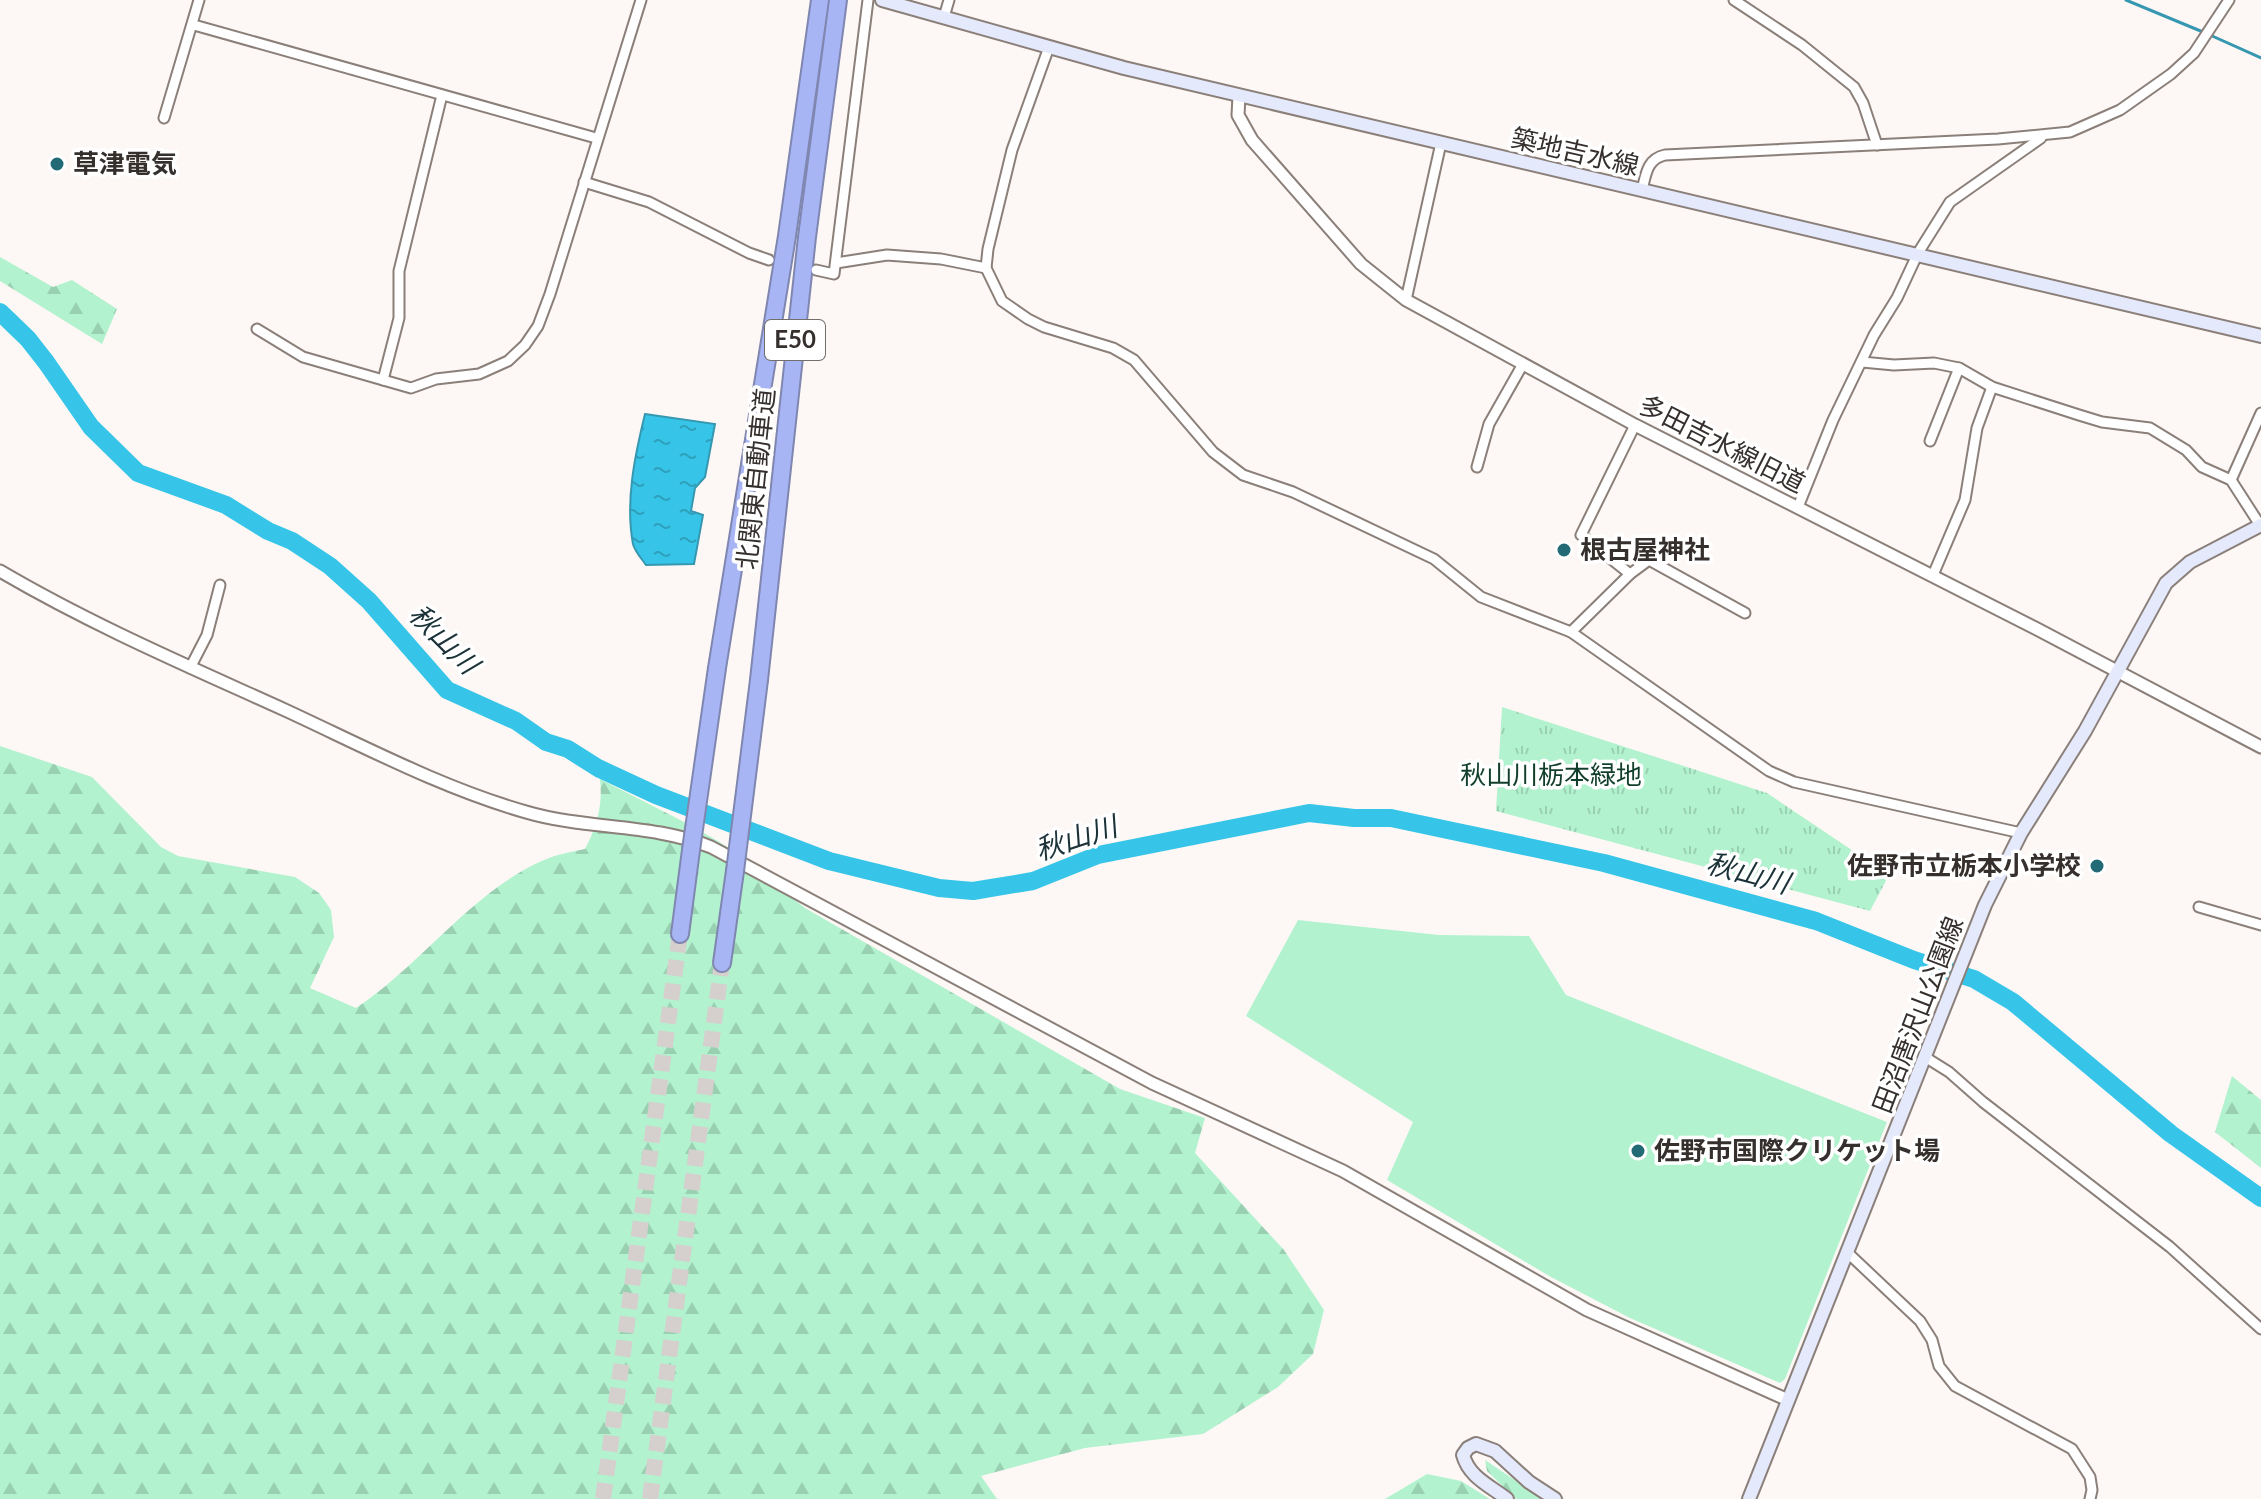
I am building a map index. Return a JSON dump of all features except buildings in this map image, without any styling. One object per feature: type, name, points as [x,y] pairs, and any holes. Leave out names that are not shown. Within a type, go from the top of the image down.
[{"type":"highway","name":"北関東自動車道","points":[[680,934],[717,668],[787,236],[820,0]]},
{"type":"highway","name":"北関東自動車道","points":[[722,963],[759,680],[803,267],[838,0]]},
{"type":"main road","name":"築地吉水線","points":[[882,0],[1124,68],[2261,336]]},
{"type":"main road","name":"田沼唐沢山公園線","points":[[1749,1499],[1994,883],[2021,833],[2085,731],[2159,593],[2172,576],[2190,562],[2261,525]]},
{"type":"main road","points":[[1507,1499],[1466,1466],[1463,1455],[1468,1448],[1476,1444],[1495,1451],[1529,1482],[1555,1499]]},
{"type":"street","points":[[164,118],[199,0]]},
{"type":"street","points":[[257,329],[303,357],[411,388],[436,379],[479,374],[508,361],[525,345],[538,326],[550,294],[641,0]]},
{"type":"street","points":[[816,270],[834,274],[868,0]]},
{"type":"street","points":[[944,17],[949,0]]},
{"type":"street","points":[[1734,0],[1802,45],[1854,87],[1863,103],[1877,145]]},
{"type":"street","points":[[1642,190],[1647,169],[1656,157],[2044,136],[2081,129],[2150,91],[2194,53],[2229,0]]},
{"type":"street","points":[[194,25],[596,138]]},
{"type":"street","points":[[1049,47],[1012,150],[994,219],[986,268],[1002,301],[1028,319],[1113,348],[1134,360],[1213,452],[1243,475],[1293,492],[1434,559],[1481,597],[1571,632],[1769,771],[1794,782],[2021,833]]},
{"type":"street","points":[[383,380],[399,318],[399,271],[442,95]]},
{"type":"street","name":"多田吉水線旧道","points":[[1239,96],[1238,115],[1252,140],[1361,264],[1406,300],[1635,425],[1933,575],[2261,747]]},
{"type":"street","points":[[1798,507],[1833,420],[1917,255],[1950,202],[2044,136]]},
{"type":"street","points":[[1406,300],[1441,143]]},
{"type":"street","points":[[584,182],[649,202],[749,253],[769,260]]},
{"type":"street","points":[[836,263],[887,255],[941,259],[986,268]]},
{"type":"street","points":[[1862,362],[1894,365],[1934,363],[1959,368],[1992,387],[2102,422],[2150,428],[2186,450],[2202,467],[2231,480],[2261,525]]},
{"type":"street","points":[[1477,467],[1489,424],[1523,364]]},
{"type":"street","points":[[1930,441],[1959,368]]},
{"type":"street","points":[[1933,575],[1965,500],[1977,428],[1992,387]]},
{"type":"street","points":[[2231,480],[2261,413]]},
{"type":"street","points":[[1630,574],[1581,535],[1635,425]]},
{"type":"street","points":[[1571,632],[1630,574],[1649,560],[1745,613]]},
{"type":"street","points":[[0,571],[69,611],[423,773],[525,812],[580,823],[667,832],[711,847],[1152,1083],[1343,1171],[1587,1310],[1788,1400]]},
{"type":"street","points":[[190,668],[207,635],[220,585]]},
{"type":"street","points":[[2199,907],[2261,925]]},
{"type":"street","points":[[1925,1057],[1949,1072],[1983,1102],[2170,1247],[2261,1329]]},
{"type":"street","points":[[1848,1253],[1920,1321],[1932,1340],[1939,1366],[1955,1386],[2072,1449],[2090,1477],[2090,1499]]},
{"type":"green space","points":[[0,257],[53,287],[72,280],[117,309],[102,344],[0,281]]},
{"type":"green space","name":"秋山川栃本緑地","points":[[1502,707],[1767,793],[1889,875],[1870,911],[1496,811]]},
{"type":"green space","points":[[0,746],[92,777],[161,847],[178,856],[295,877],[319,893],[331,910],[334,937],[310,988],[356,1008],[380,991],[493,890],[544,860],[585,849],[598,815],[600,779],[726,846],[805,908],[1120,1089],[1205,1118],[1195,1153],[1284,1250],[1324,1310],[1313,1354],[1278,1387],[1203,1434],[1085,1448],[981,1476],[997,1499],[0,1499]]},
{"type":"green space","name":"佐野市国際クリケット場","points":[[1298,920],[1439,935],[1529,936],[1566,995],[1887,1122],[1785,1379],[1780,1383],[1630,1318],[1551,1277],[1387,1180],[1413,1122],[1246,1016]]},
{"type":"green space","points":[[2232,1076],[2261,1100],[2261,1168],[2215,1132]]},
{"type":"green space","points":[[1485,1460],[1543,1499],[1516,1499],[1487,1471]]},
{"type":"green space","points":[[1427,1474],[1461,1481],[1490,1499],[1385,1499]]},
{"type":"water","points":[[645,414],[715,424],[705,477],[695,488],[691,511],[703,515],[694,564],[646,565],[633,544],[631,495]]},
{"type":"waterway","points":[[2126,0],[2203,32]]},
{"type":"waterway","points":[[2210,35],[2261,58]]},
{"type":"waterway","name":"秋山川","points":[[0,312],[28,339],[91,427],[138,473],[226,505],[268,531],[292,541],[330,566],[369,601],[447,690],[516,721],[546,742],[568,749],[598,768],[656,795],[829,861],[939,888],[973,891],[1033,881],[1098,855],[1309,813],[1391,818],[1604,863],[1816,921],[1914,960],[1974,979],[2013,1002],[2171,1134],[2261,1198]]},
{"type":"tunnel","points":[[603,1499],[680,934]]},
{"type":"tunnel","points":[[650,1499],[722,963]]},
{"type":"place","name":"草津電気","points":[[57,164]]},
{"type":"place","name":"根古屋神社","points":[[1564,550]]},
{"type":"place","name":"佐野市立栃本小学校","points":[[2097,866]]},
{"type":"place","name":"佐野市国際クリケット場","points":[[1638,1151]]}]
